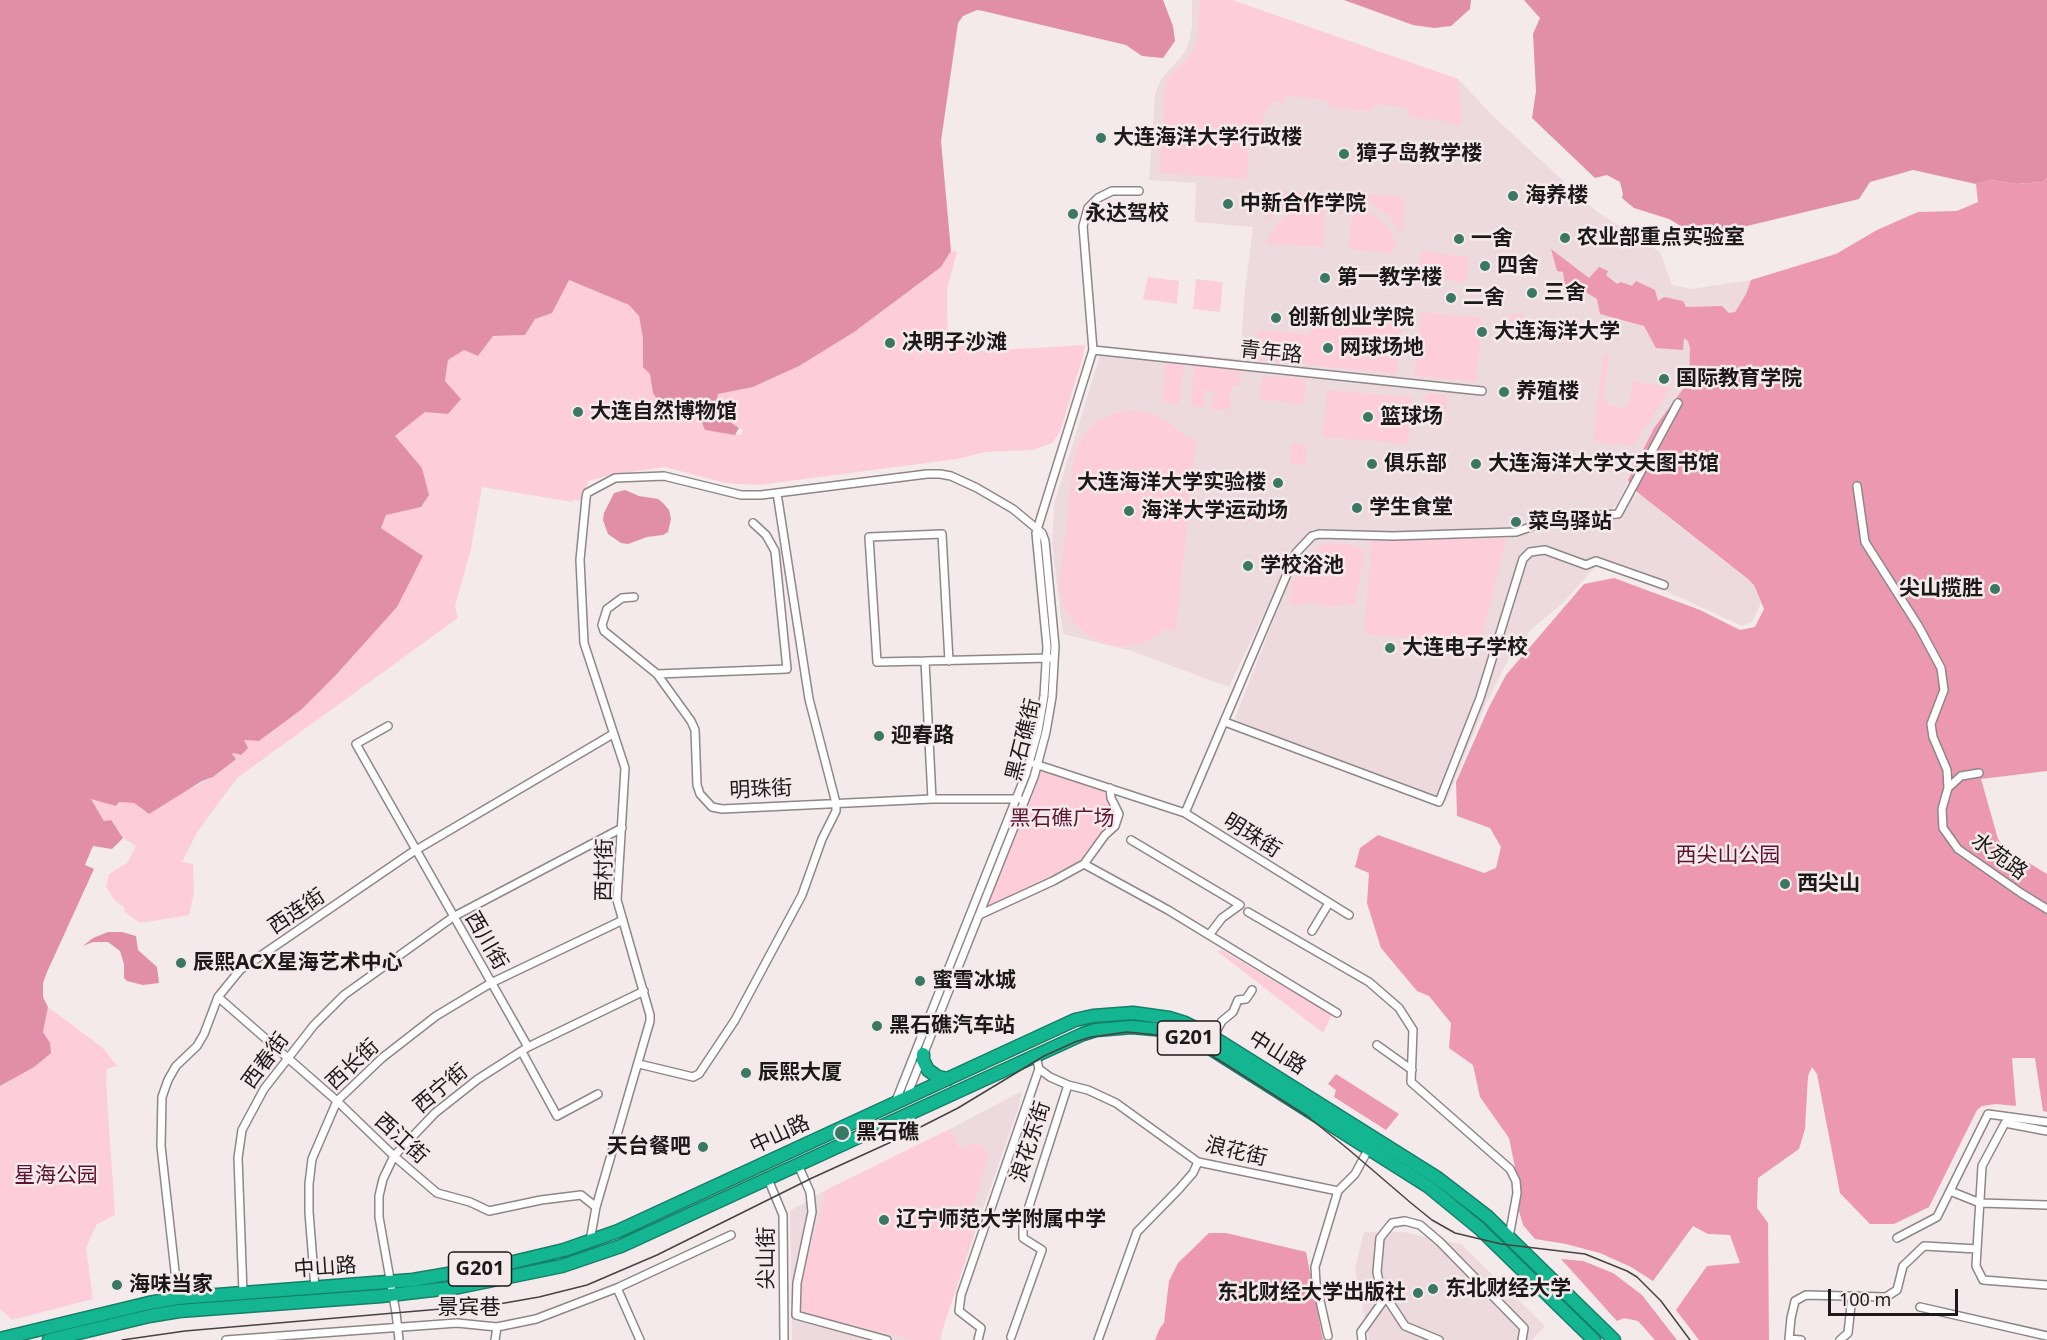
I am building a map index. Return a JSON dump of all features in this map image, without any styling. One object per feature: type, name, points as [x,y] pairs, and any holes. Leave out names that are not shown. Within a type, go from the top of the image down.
[{"type":"highway","name":"中山路","points":[[49,1340],[82,1335],[148,1316],[179,1311],[392,1288],[501,1265],[590,1241],[628,1226],[900,1101],[914,1089],[948,1079],[1075,1020],[1093,1016],[1133,1013],[1151,1014],[1185,1023],[1213,1037],[1437,1177],[1488,1217],[1509,1237]]},
{"type":"highway","name":"中山路","points":[[0,1339],[178,1298],[315,1288],[459,1287],[503,1280],[591,1258],[1096,1030],[1132,1027],[1165,1030],[1208,1047],[1403,1169],[1453,1204],[1594,1340]]},
{"type":"highway","points":[[923,1053],[923,1060],[928,1070],[938,1077],[948,1079]]},
{"type":"highway","points":[[840,1146],[854,1131],[896,1110],[900,1101]]},
{"type":"highway","name":"G201","points":[[1509,1237],[1614,1340]]},
{"type":"street","points":[[639,1064],[693,1077],[699,1074],[735,1020],[802,895],[822,839],[836,811],[836,803],[809,699],[777,493],[940,474],[951,476],[977,488],[1013,509],[1037,528],[1093,350],[1083,226],[1088,208],[1098,198],[1112,191],[1139,191]]},
{"type":"street","name":"青年路","points":[[1093,350],[1482,391]]},
{"type":"street","points":[[1185,813],[1296,553],[1312,536],[1318,534],[1393,536],[1516,532],[1557,518],[1618,514],[1678,403]]},
{"type":"street","name":"西村街","points":[[590,1241],[596,1207],[650,1021],[644,991],[617,900],[625,768],[584,643],[580,560],[587,493],[615,478],[664,476],[741,495],[777,493]]},
{"type":"street","points":[[1857,486],[1865,542],[1919,627],[1941,668],[1944,690],[1931,724],[1933,738],[1947,770],[1948,788]]},
{"type":"street","points":[[657,674],[787,669],[775,551],[766,535],[753,524]]},
{"type":"street","name":"黑石礁街","points":[[914,1089],[923,1053],[1025,799],[1037,765],[1050,714],[1053,611],[1045,541],[1037,528]]},
{"type":"street","points":[[949,661],[942,534],[869,537],[877,662],[925,662],[1050,658]]},
{"type":"street","points":[[1225,722],[1439,802],[1480,698],[1523,559],[1530,552],[1545,550],[1586,565],[1596,561],[1664,585]]},
{"type":"street","name":"明珠街","points":[[634,597],[622,598],[607,609],[602,625],[604,631],[657,674],[692,721],[695,730],[697,785],[700,794],[712,807],[722,809],[932,799],[1025,799]]},
{"type":"street","name":"黑石礁街","points":[[900,1101],[909,1066],[1029,762],[1041,714],[1050,658]]},
{"type":"street","points":[[925,662],[932,799]]},
{"type":"street","name":"西川街","points":[[388,726],[356,744],[491,983],[556,1116],[598,1094]]},
{"type":"street","name":"西连街","points":[[178,1298],[161,1146],[162,1097],[176,1066],[197,1046],[204,1034],[218,997],[240,970],[415,851],[613,734]]},
{"type":"street","name":"明珠街","points":[[1029,762],[1185,813],[1349,915]]},
{"type":"street","points":[[1948,788],[1962,776],[1979,773]]},
{"type":"street","points":[[978,915],[1053,881],[1084,864],[1105,835],[1115,826],[1119,814],[1111,798],[1110,788]]},
{"type":"street","name":"水苑路","points":[[1948,788],[1942,809],[1943,828],[1958,849],[2047,909]]},
{"type":"street","name":"西春街","points":[[243,1293],[238,1158],[242,1130],[264,1089],[314,1024],[344,995],[453,917],[622,828]]},
{"type":"street","points":[[1131,840],[1240,905],[1222,918],[1209,934]]},
{"type":"street","points":[[1084,864],[1209,934],[1337,1014]]},
{"type":"street","points":[[1312,931],[1329,903]]},
{"type":"street","points":[[1248,912],[1369,982],[1399,1008],[1413,1030],[1410,1082],[1510,1169],[1516,1181],[1517,1193],[1509,1237]]},
{"type":"street","name":"西长街","points":[[315,1288],[309,1184],[312,1159],[336,1101],[382,1058],[436,1016],[491,983],[623,920]]},
{"type":"street","points":[[1213,1037],[1222,1021],[1233,1012],[1238,1000],[1246,999],[1252,990]]},
{"type":"street","name":"西宁街","points":[[399,1340],[379,1217],[379,1196],[383,1179],[393,1156],[435,1113],[477,1079],[525,1050],[644,991]]},
{"type":"street","name":"西江街","points":[[218,997],[336,1101],[393,1156],[437,1192],[470,1202],[489,1211],[541,1200],[580,1195],[596,1207]]},
{"type":"street","points":[[1377,1045],[1412,1070]]},
{"type":"street","points":[[978,1340],[981,1328],[959,1311],[961,1294],[1039,1069],[1036,1056]]},
{"type":"street","name":"黑石礁街","points":[[909,1066],[914,1089]]},
{"type":"street","name":"浪花街","points":[[1039,1069],[1068,1085],[1088,1090],[1116,1103],[1198,1162],[1338,1191]]},
{"type":"street","name":"浪花东街","points":[[1011,1337],[1041,1250],[1023,1238],[1023,1225],[1068,1085]]},
{"type":"street","points":[[914,1089],[933,1099],[942,1099]]},
{"type":"street","points":[[1897,1238],[1937,1217],[1988,1114],[2047,1122]]},
{"type":"street","points":[[2047,1131],[2005,1123],[1982,1166],[1976,1266],[1983,1280],[2047,1285]]},
{"type":"street","points":[[1328,1336],[1315,1267],[1338,1191],[1355,1174],[1369,1148]]},
{"type":"street","points":[[1098,1340],[1137,1232],[1179,1189],[1198,1162]]},
{"type":"street","points":[[798,1165],[810,1192],[812,1212],[797,1283],[796,1315],[887,1340]]},
{"type":"street","name":"尖山街","points":[[768,1179],[783,1215],[784,1340]]},
{"type":"street","points":[[1950,1191],[1980,1203],[2047,1205]]},
{"type":"street","points":[[1439,1340],[1405,1326],[1386,1297],[1377,1272],[1380,1238],[1392,1223],[1405,1221],[1420,1225],[1440,1242],[1524,1328],[1522,1340]]},
{"type":"street","name":"景宾巷","points":[[226,1340],[458,1323],[497,1327],[536,1319],[617,1288],[730,1235]]},
{"type":"street","points":[[1801,1340],[1789,1339],[1791,1318],[1795,1301],[1806,1295],[1886,1297],[1896,1290],[1903,1266],[1924,1246],[1977,1249]]},
{"type":"street","points":[[617,1288],[640,1340]]},
{"type":"street","points":[[1840,1340],[1848,1333],[1852,1296]]},
{"type":"street","points":[[1362,1340],[1361,1332],[1386,1297]]},
{"type":"street","points":[[1920,1307],[2047,1336]]},
{"type":"street","points":[[495,1340],[497,1327]]},
{"type":"shaded area","points":[[0,0],[1163,0],[1173,26],[1175,41],[1163,58],[1142,56],[1126,45],[983,11],[977,10],[963,16],[958,23],[941,141],[951,251],[941,267],[854,332],[799,366],[753,387],[718,394],[720,415],[739,428],[735,435],[705,430],[698,414],[685,405],[677,405],[665,412],[653,393],[650,374],[643,367],[643,338],[639,316],[629,305],[569,280],[552,313],[535,319],[525,335],[493,336],[478,356],[464,350],[448,360],[445,381],[461,399],[448,414],[425,412],[395,436],[422,468],[429,495],[421,507],[386,515],[381,528],[423,556],[397,607],[302,709],[259,741],[244,740],[248,748],[241,755],[232,754],[236,759],[213,777],[202,781],[149,814],[134,803],[119,802],[116,806],[91,799],[104,821],[111,820],[123,838],[112,849],[93,846],[85,865],[94,869],[43,983],[43,997],[48,1007],[43,1032],[50,1043],[51,1053],[34,1067],[0,1086]]},
{"type":"shaded area","name":"大连海洋大学","points":[[1192,0],[1232,0],[1458,79],[1495,118],[1596,211],[1660,252],[1672,285],[1691,289],[1751,280],[1746,294],[1698,370],[1654,428],[1617,504],[1610,511],[1553,516],[1518,528],[1390,533],[1313,529],[1293,552],[1229,687],[1131,651],[1063,634],[1052,544],[1054,504],[1103,346],[1240,359],[1245,289],[1253,227],[1195,222],[1196,183],[1149,180],[1155,94],[1161,79],[1188,46],[1192,27]]},
{"type":"shaded area","points":[[1344,0],[1471,0],[1470,9],[1451,26],[1434,28],[1413,25]]},
{"type":"shaded area","points":[[1524,0],[2047,0],[2047,178],[2043,182],[2016,184],[1992,180],[1976,184],[1913,170],[1870,182],[1859,199],[1693,239],[1669,219],[1634,208],[1622,198],[1620,182],[1607,175],[1595,178],[1532,118],[1536,91],[1533,34],[1540,18]]},
{"type":"shaded area","points":[[625,490],[639,496],[658,499],[663,503],[669,510],[671,519],[668,532],[628,544],[621,543],[608,534],[603,520],[604,513],[614,493]]},
{"type":"shaded area","name":"大连电子学校","points":[[1632,494],[1642,495],[1754,585],[1761,603],[1752,622],[1742,626],[1668,592],[1596,566],[1563,603],[1530,630],[1524,644],[1512,652],[1484,708],[1446,802],[1416,788],[1240,724],[1235,718],[1286,588],[1301,557],[1318,537],[1371,541],[1507,538],[1527,534],[1557,521],[1569,519],[1587,527],[1590,519],[1623,516]]},
{"type":"shaded area","points":[[108,932],[122,932],[136,936],[138,950],[157,967],[159,983],[143,985],[127,981],[124,978],[124,964],[120,951],[108,942],[93,942],[83,946],[93,938]]},
{"type":"shaded area","name":"辽宁师范大学附属中学","points":[[1022,1091],[1018,1109],[943,1323],[941,1340],[792,1340],[790,1211],[826,1190]]},
{"type":"shaded area","name":"东北财经大学","points":[[1364,1232],[1403,1232],[1461,1244],[1545,1326],[1532,1340],[1369,1340],[1355,1269]]},
{"type":"green space","points":[[1200,0],[1232,0],[1458,79],[1462,125],[1443,123],[1443,120],[1412,118],[1408,115],[1409,108],[1374,104],[1372,111],[1329,108],[1329,100],[1286,96],[1285,103],[1273,102],[1263,117],[1262,125],[1251,124],[1247,179],[1159,173],[1166,80],[1188,58],[1197,42]]},
{"type":"green space","name":"西尖山公园","points":[[2047,178],[2047,771],[1981,779],[1998,839],[2004,848],[2047,874],[2047,1112],[2043,1111],[2035,1058],[2012,1058],[2016,1106],[1996,1104],[1982,1106],[1977,1110],[1929,1207],[1894,1224],[1870,1224],[1840,1193],[1817,1074],[1812,1067],[1808,1076],[1805,1129],[1799,1149],[1758,1178],[1757,1208],[1768,1223],[1769,1340],[1699,1340],[1676,1310],[1707,1266],[1740,1263],[1730,1235],[1708,1234],[1693,1226],[1653,1281],[1631,1267],[1600,1253],[1535,1239],[1523,1225],[1519,1211],[1520,1191],[1509,1138],[1480,1097],[1473,1065],[1449,1048],[1451,1023],[1429,996],[1417,991],[1381,948],[1367,903],[1369,873],[1355,867],[1360,848],[1378,835],[1484,873],[1496,868],[1501,847],[1490,828],[1457,816],[1456,782],[1489,707],[1506,675],[1584,584],[1614,578],[1700,610],[1740,630],[1755,627],[1764,609],[1754,585],[1748,579],[1632,488],[1628,480],[1654,428],[1689,381],[1690,348],[1688,341],[1684,338],[1683,350],[1656,348],[1644,326],[1600,314],[1597,299],[1574,285],[1563,289],[1561,284],[1564,280],[1563,272],[1557,271],[1551,249],[1589,278],[1599,267],[1608,271],[1606,275],[1617,284],[1621,282],[1632,286],[1636,281],[1655,290],[1658,301],[1664,297],[1683,301],[1686,307],[1722,306],[1729,313],[1735,312],[1751,280],[1836,254],[1877,230],[1918,212],[1957,211],[1978,202],[1976,184],[1992,180],[2016,184],[2043,182]]},
{"type":"green space","points":[[1269,190],[1306,193],[1278,211],[1267,223]]},
{"type":"green space","points":[[1325,193],[1323,247],[1266,242],[1273,229],[1287,215]]},
{"type":"green space","points":[[1356,193],[1405,198],[1402,234],[1389,216]]},
{"type":"green space","points":[[1353,199],[1389,229],[1396,242],[1394,250],[1390,253],[1349,249]]},
{"type":"green space","points":[[951,251],[957,252],[947,289],[948,346],[979,345],[981,351],[1085,345],[1060,432],[1052,443],[1033,450],[986,452],[957,459],[759,485],[725,483],[665,467],[610,475],[588,481],[583,501],[573,500],[573,502],[482,487],[471,549],[455,606],[458,618],[237,778],[198,831],[182,862],[193,864],[194,893],[189,915],[140,923],[115,901],[106,887],[109,874],[127,863],[136,846],[104,821],[91,798],[116,806],[119,802],[134,803],[145,812],[213,777],[235,758],[232,755],[243,739],[259,741],[302,709],[397,607],[423,556],[381,528],[386,515],[421,507],[422,468],[395,436],[425,412],[448,414],[460,399],[445,381],[448,360],[464,350],[478,356],[493,336],[525,335],[535,319],[552,313],[568,280],[629,305],[639,316],[643,338],[643,366],[650,374],[653,393],[664,412],[677,405],[685,405],[698,414],[705,430],[741,435],[743,430],[720,415],[718,394],[754,387],[799,366],[941,267]]},
{"type":"green space","points":[[1421,251],[1469,257],[1466,282],[1418,277]]},
{"type":"green space","points":[[1148,277],[1179,281],[1177,304],[1143,299]]},
{"type":"green space","points":[[1196,279],[1223,282],[1220,312],[1193,309]]},
{"type":"green space","name":"网球场地","points":[[1313,308],[1402,317],[1397,374],[1255,360],[1258,330],[1310,335]]},
{"type":"green space","name":"篮球场","points":[[1421,312],[1483,318],[1476,382],[1414,376]]},
{"type":"green space","points":[[1509,314],[1523,314],[1520,338],[1514,337],[1515,331],[1511,330],[1515,328],[1516,319],[1511,319],[1508,324]]},
{"type":"green space","points":[[1603,356],[1609,356],[1603,398],[1609,406],[1624,408],[1629,404],[1633,381],[1671,388],[1633,446],[1593,442]]},
{"type":"green space","points":[[1166,362],[1184,364],[1180,404],[1162,402]]},
{"type":"green space","points":[[1194,365],[1241,369],[1239,386],[1232,386],[1229,416],[1228,410],[1211,409],[1215,392],[1205,391],[1206,407],[1191,406]]},
{"type":"green space","points":[[1263,375],[1306,379],[1304,404],[1260,400]]},
{"type":"green space","name":"篮球场","points":[[1327,390],[1412,397],[1408,444],[1323,437]]},
{"type":"green space","points":[[1426,393],[1444,395],[1448,401],[1446,412],[1427,424],[1424,422]]},
{"type":"green space","name":"海洋大学运动场","points":[[1128,410],[1153,414],[1189,438],[1196,439],[1176,631],[1165,630],[1146,642],[1125,647],[1106,644],[1090,637],[1075,624],[1064,608],[1059,589],[1074,455],[1082,438],[1093,424],[1114,413]]},
{"type":"green space","points":[[1291,444],[1307,445],[1305,465],[1290,464]]},
{"type":"green space","points":[[1236,500],[1254,502],[1251,521],[1234,519]]},
{"type":"green space","points":[[1507,538],[1481,643],[1364,634],[1371,541]]},
{"type":"green space","points":[[1325,543],[1349,544],[1365,550],[1355,604],[1328,607],[1313,603],[1291,605],[1292,583],[1304,557],[1308,557]]},
{"type":"green space","name":"黑石礁广场","points":[[1039,770],[1104,791],[1112,813],[1107,825],[1080,862],[983,911]]},
{"type":"green space","points":[[1220,949],[1332,1015],[1323,1033],[1218,952]]},
{"type":"green space","name":"星海公园","points":[[48,1007],[103,1048],[117,1066],[107,1069],[106,1081],[115,1215],[97,1224],[86,1248],[93,1299],[12,1320],[0,1309],[0,1086],[6,1084],[50,1043],[43,1032]]},
{"type":"green space","points":[[1336,1074],[1399,1114],[1386,1130],[1334,1097],[1336,1090],[1328,1084]]},
{"type":"green space","name":"辽宁师范大学附属中学","points":[[950,1129],[960,1148],[978,1143],[989,1153],[968,1224],[976,1229],[939,1340],[914,1340],[801,1312],[801,1285],[826,1190]]},
{"type":"green space","points":[[1209,1233],[1226,1233],[1306,1252],[1323,1340],[1155,1340],[1164,1323],[1169,1281],[1178,1263]]},
{"type":"green space","points":[[1561,1259],[1583,1261],[1613,1273],[1642,1295],[1677,1340],[1655,1340],[1638,1321],[1624,1318],[1617,1321]]},
{"type":"tram line","points":[[122,1340],[185,1331],[499,1304],[587,1285],[657,1255],[812,1178],[889,1143],[958,1108],[1044,1056],[1091,1037],[1127,1032],[1167,1036],[1203,1050],[1307,1116],[1432,1220],[1455,1233],[1501,1244],[1585,1254],[1627,1271],[1637,1277],[1661,1301],[1690,1340]]},
{"type":"place","name":"大连海洋大学行政楼","points":[[1101,138]]},
{"type":"place","name":"獐子岛教学楼","points":[[1344,154]]},
{"type":"place","name":"海养楼","points":[[1513,196]]},
{"type":"place","name":"中新合作学院","points":[[1228,204]]},
{"type":"place","name":"永达驾校","points":[[1073,214]]},
{"type":"place","name":"农业部重点实验室","points":[[1565,238]]},
{"type":"place","name":"一舍","points":[[1459,239]]},
{"type":"place","name":"四舍","points":[[1485,266]]},
{"type":"place","name":"第一教学楼","points":[[1325,278]]},
{"type":"place","name":"三舍","points":[[1532,293]]},
{"type":"place","name":"二舍","points":[[1451,298]]},
{"type":"place","name":"创新创业学院","points":[[1276,318]]},
{"type":"place","name":"大连海洋大学","points":[[1482,332]]},
{"type":"place","name":"决明子沙滩","points":[[890,343]]},
{"type":"place","name":"网球场地","points":[[1328,348]]},
{"type":"place","name":"国际教育学院","points":[[1664,379]]},
{"type":"place","name":"养殖楼","points":[[1504,392]]},
{"type":"place","name":"大连自然博物馆","points":[[578,412]]},
{"type":"place","name":"篮球场","points":[[1368,417]]},
{"type":"place","name":"俱乐部","points":[[1372,464]]},
{"type":"place","name":"大连海洋大学文夫图书馆","points":[[1476,464]]},
{"type":"place","name":"大连海洋大学实验楼","points":[[1278,483]]},
{"type":"place","name":"学生食堂","points":[[1357,508]]},
{"type":"place","name":"海洋大学运动场","points":[[1129,511]]},
{"type":"place","name":"菜鸟驿站","points":[[1516,522]]},
{"type":"place","name":"学校浴池","points":[[1248,566]]},
{"type":"place","name":"尖山揽胜","points":[[1995,589]]},
{"type":"place","name":"大连电子学校","points":[[1390,648]]},
{"type":"place","name":"迎春路","points":[[879,736]]},
{"type":"place","name":"西尖山","points":[[1785,884]]},
{"type":"place","name":"辰熙ACX星海艺术中心","points":[[181,963]]},
{"type":"place","name":"蜜雪冰城","points":[[920,981]]},
{"type":"place","name":"黑石礁汽车站","points":[[877,1026]]},
{"type":"place","name":"辰熙大厦","points":[[746,1073]]},
{"type":"place","name":"黑石礁","points":[[842,1133]]},
{"type":"place","name":"天台餐吧","points":[[703,1147]]},
{"type":"place","name":"辽宁师范大学附属中学","points":[[884,1220]]},
{"type":"place","name":"海味当家","points":[[117,1285]]},
{"type":"place","name":"东北财经大学","points":[[1433,1289]]},
{"type":"place","name":"东北财经大学出版社","points":[[1418,1293]]}]
